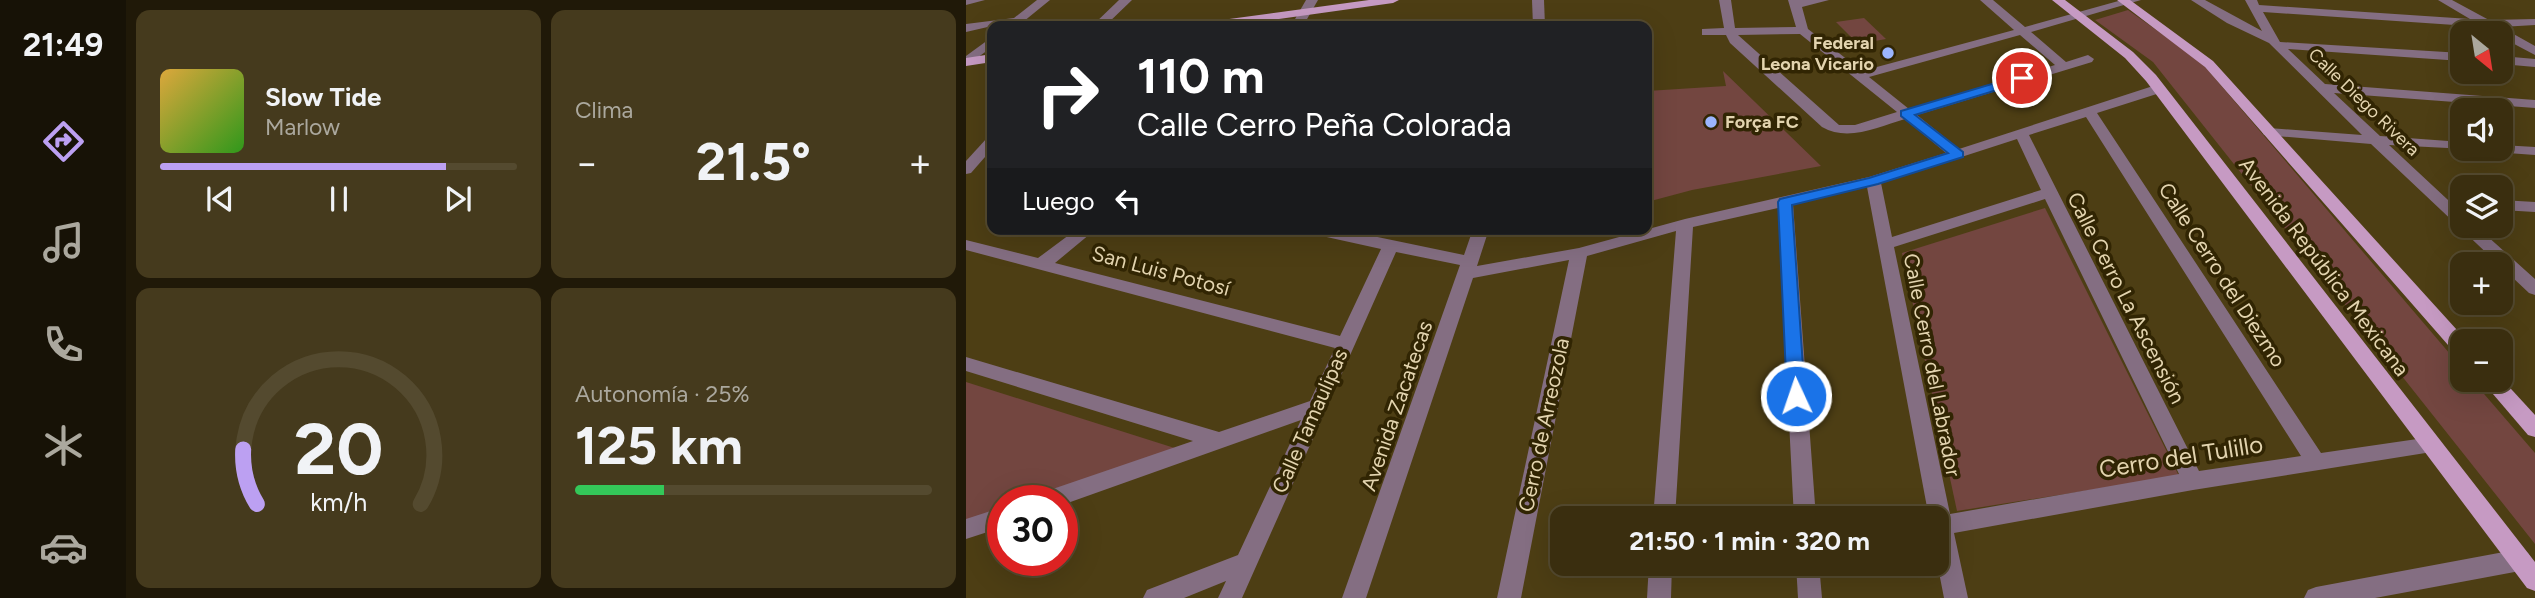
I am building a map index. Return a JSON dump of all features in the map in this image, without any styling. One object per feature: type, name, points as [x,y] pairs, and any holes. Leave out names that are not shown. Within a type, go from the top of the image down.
[{"type":"main road","points":[[1242,21],[1392,0]]},
{"type":"main road","name":"Avenida República Mexicana","points":[[2058,0],[2141,66],[2535,580]]},
{"type":"main road","name":"Avenida República Mexicana","points":[[2128,1],[2202,58],[2450,335]]},
{"type":"main road","points":[[966,62],[987,59]]},
{"type":"main road","points":[[2502,392],[2535,429]]},
{"type":"street","points":[[966,2],[979,0]]},
{"type":"street","points":[[1018,21],[1044,0]]},
{"type":"street","points":[[1103,21],[1126,0]]},
{"type":"street","points":[[1300,21],[1312,0]]},
{"type":"street","points":[[1538,0],[1539,21]]},
{"type":"street","points":[[1725,0],[1730,32],[1746,52],[1827,124],[1842,130],[1856,129],[2088,59]]},
{"type":"street","points":[[1823,0],[1795,2],[1803,30],[1958,155]]},
{"type":"street","points":[[1986,0],[2064,66]]},
{"type":"street","points":[[2197,0],[2231,21],[2274,42],[2450,56]]},
{"type":"street","points":[[2444,0],[2481,21]]},
{"type":"street","points":[[1858,76],[2128,1]]},
{"type":"street","points":[[2253,4],[2451,21]]},
{"type":"street","name":"Calle Diego Rivera","points":[[2253,4],[2274,42],[2450,211]]},
{"type":"street","points":[[2513,23],[2535,22]]},
{"type":"street","points":[[966,28],[987,26]]},
{"type":"street","points":[[1706,32],[1803,30]]},
{"type":"street","points":[[2513,39],[2535,51]]},
{"type":"street","points":[[966,62],[987,45]]},
{"type":"street","points":[[2513,61],[2535,63]]},
{"type":"street","points":[[2320,88],[2535,104]]},
{"type":"street","points":[[1652,233],[1873,181],[2158,89]]},
{"type":"street","name":"Calle Cerro del Diezmo","points":[[2090,112],[2316,462]]},
{"type":"street","points":[[2269,132],[2450,145]]},
{"type":"street","name":"Calle Cerro La Ascensión","points":[[2021,134],[2193,481]]},
{"type":"street","points":[[2513,150],[2535,151]]},
{"type":"street","points":[[966,170],[979,155]]},
{"type":"street","name":"Calle Cerro del Labrador","points":[[1873,181],[1936,506]]},
{"type":"street","points":[[1886,244],[2048,193]]},
{"type":"street","points":[[2437,199],[2450,200]]},
{"type":"street","points":[[1785,202],[1804,506]]},
{"type":"street","points":[[2513,206],[2535,207]]},
{"type":"street","points":[[1665,506],[1685,224]]},
{"type":"street","points":[[1043,263],[1080,235]]},
{"type":"street","points":[[1351,235],[1469,268],[1580,253],[1645,235]]},
{"type":"street","name":"Avenida Zacatecas","points":[[1354,598],[1479,235]]},
{"type":"street","points":[[2482,238],[2527,273],[2535,289]]},
{"type":"street","name":"San Luis Potosí","points":[[966,245],[1345,344]]},
{"type":"street","name":"Calle Tamaulipas","points":[[1230,598],[1391,245]]},
{"type":"street","name":"Cerro de Arreozola","points":[[1508,598],[1580,253]]},
{"type":"street","points":[[966,364],[1220,441]]},
{"type":"street","points":[[1078,490],[1315,407]]},
{"type":"street","name":"Cerro del Tulillo","points":[[1949,524],[2193,481],[2431,445]]},
{"type":"street","points":[[966,529],[987,522]]},
{"type":"street","points":[[2316,598],[2521,560]]},
{"type":"street","points":[[1156,598],[1245,564]]},
{"type":"street","name":"Calle Cerro del Labrador","points":[[1949,566],[1956,598]]},
{"type":"street","points":[[1659,598],[1660,576]]},
{"type":"street","points":[[1809,576],[1810,598]]},
{"type":"shaded area","points":[[2128,10],[2200,61],[2450,354],[2450,392],[2482,392],[2535,453],[2535,544],[2153,62],[2095,20]]},
{"type":"shaded area","points":[[1864,18],[1886,39],[1858,44],[1836,22]]},
{"type":"shaded area","name":"Força FC","points":[[1723,71],[1821,166],[1692,190],[1652,201],[1652,91],[1726,86]]},
{"type":"shaded area","points":[[2045,208],[2179,476],[1957,511],[1902,253]]},
{"type":"shaded area","points":[[966,382],[1184,451],[1078,487],[987,485],[987,519],[966,526]]},
{"type":"place","name":"Federal Leona Vicario","points":[[1888,53]]},
{"type":"place","name":"Força FC","points":[[1711,122]]},
{"type":"route","points":[[1796,396],[1785,202],[1873,181],[1958,155],[1906,114],[2022,78]]}]
